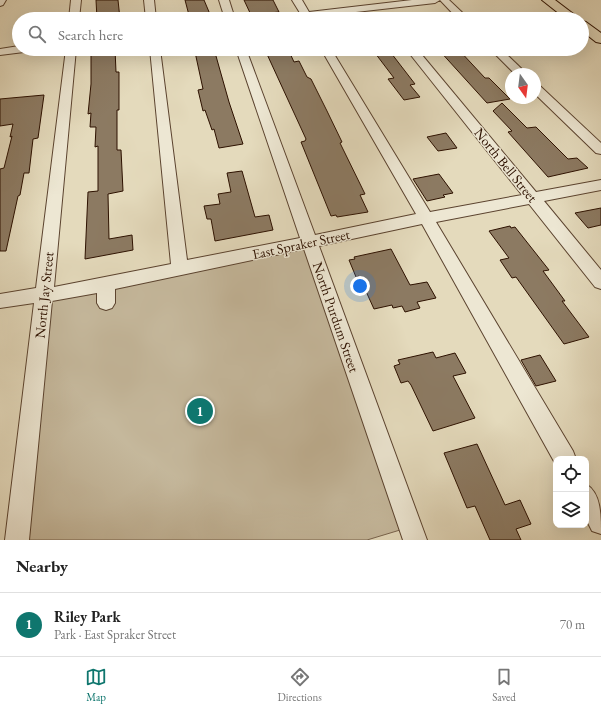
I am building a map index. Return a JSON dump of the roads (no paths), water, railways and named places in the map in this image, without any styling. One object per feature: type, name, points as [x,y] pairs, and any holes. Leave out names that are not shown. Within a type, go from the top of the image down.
[{"type":"main road","points":[[548,0],[564,12]]},
{"type":"main road","points":[[589,30],[601,39]]},
{"type":"street","points":[[75,12],[76,0]]},
{"type":"street","points":[[149,0],[150,12]]},
{"type":"street","points":[[224,0],[228,12]]},
{"type":"street","points":[[297,0],[304,12]]},
{"type":"street","points":[[342,12],[435,0]]},
{"type":"street","points":[[444,0],[457,12]]},
{"type":"street","points":[[0,52],[12,50]]},
{"type":"street","name":"North Jay Street","points":[[17,540],[70,56]]},
{"type":"street","points":[[156,56],[180,269]]},
{"type":"street","name":"North Purdum Street","points":[[243,56],[414,540]]},
{"type":"street","points":[[330,56],[426,218],[562,456]]},
{"type":"street","name":"North Bell Street","points":[[417,56],[601,282]]},
{"type":"street","points":[[502,56],[515,68]]},
{"type":"street","points":[[541,93],[601,150]]},
{"type":"street","name":"East Spraker Street","points":[[0,301],[19,297],[44,296],[310,243],[426,218],[601,185]]},
{"type":"street","points":[[106,284],[106,303]]},
{"type":"street","points":[[589,501],[601,522]]},
{"type":"place","name":"Riley Park","points":[[200,411]]}]
